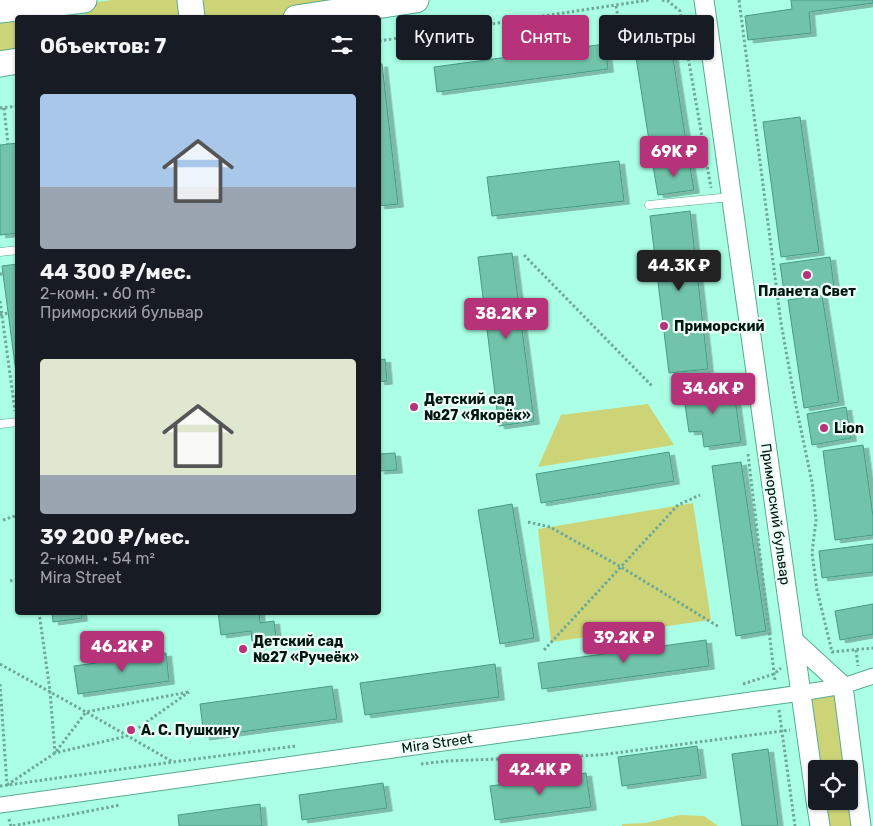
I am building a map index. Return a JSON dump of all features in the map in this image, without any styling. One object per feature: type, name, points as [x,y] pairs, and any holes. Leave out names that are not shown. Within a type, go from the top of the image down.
[{"type":"main road","points":[[79,0],[81,15]]},
{"type":"main road","points":[[2,7],[84,0]]},
{"type":"main road","points":[[190,0],[192,15]]},
{"type":"main road","points":[[316,15],[416,0]]},
{"type":"main road","points":[[0,64],[15,62]]},
{"type":"street","name":"Приморский бульвар","points":[[704,0],[722,198],[794,641],[810,760]]},
{"type":"street","points":[[794,641],[843,686],[861,826]]},
{"type":"street","name":"Mira Street","points":[[0,805],[801,693],[843,686],[873,676]]},
{"type":"street","name":"Приморский бульвар","points":[[817,810],[820,826]]},
{"type":"lane","points":[[649,205],[722,198]]},
{"type":"lane","points":[[0,252],[15,250]]},
{"type":"lane","points":[[0,424],[15,423]]},
{"type":"path","points":[[381,41],[649,0]]},
{"type":"path","points":[[662,0],[668,1],[680,11],[722,198]]},
{"type":"path","points":[[739,0],[782,322],[796,406],[812,482],[816,520],[812,553],[817,590],[832,652],[873,648]]},
{"type":"path","points":[[616,6],[618,15]]},
{"type":"path","points":[[8,144],[2,108],[15,106]]},
{"type":"path","points":[[524,255],[652,386]]},
{"type":"path","points":[[0,301],[15,410]]},
{"type":"path","points":[[1,315],[8,313]]},
{"type":"path","points":[[747,447],[781,731],[795,826]]},
{"type":"path","points":[[544,650],[678,505],[700,495]]},
{"type":"path","points":[[3,520],[15,516]]},
{"type":"path","points":[[528,522],[550,527],[621,567],[719,627]]},
{"type":"path","points":[[10,581],[15,580]]},
{"type":"path","points":[[39,615],[50,691],[55,753]]},
{"type":"path","points":[[0,664],[173,762]]},
{"type":"path","points":[[738,686],[774,674]]},
{"type":"path","points":[[0,684],[7,785]]},
{"type":"path","points":[[7,785],[55,753],[86,712],[188,692],[127,736],[55,753]]},
{"type":"path","points":[[418,764],[447,761],[600,755],[781,731]]},
{"type":"path","points":[[0,786],[300,746]]},
{"type":"path","points":[[13,826],[128,804]]},
{"type":"green space","points":[[113,0],[186,0],[187,15],[85,15],[83,4]]},
{"type":"green space","points":[[193,0],[389,0],[291,15],[194,15]]},
{"type":"green space","points":[[76,5],[77,15],[15,15],[15,57],[0,59],[0,14]]},
{"type":"green space","points":[[648,404],[674,445],[538,467],[561,415]]},
{"type":"green space","points":[[693,503],[711,620],[551,642],[538,529]]},
{"type":"green space","points":[[843,686],[853,760],[814,760],[801,693]]},
{"type":"green space","points":[[858,803],[861,826],[820,826],[817,810],[858,810]]},
{"type":"green space","points":[[679,815],[704,816],[718,826],[622,826],[622,824],[646,823]]},
{"type":"building","points":[[791,0],[873,0],[873,3],[809,12],[811,33],[748,40],[745,16],[792,9]]},
{"type":"building","points":[[599,45],[599,60],[607,60],[608,69],[437,92],[434,67],[502,58],[502,60],[589,60],[589,46]]},
{"type":"building","points":[[636,60],[673,60],[689,161],[653,166]]},
{"type":"building","points":[[381,64],[382,64],[398,204],[381,206]]},
{"type":"building","points":[[800,117],[819,252],[781,257],[763,122]]},
{"type":"building","points":[[15,143],[15,233],[0,235],[0,145]]},
{"type":"building","points":[[619,161],[624,201],[492,216],[487,177]]},
{"type":"building","points":[[689,161],[694,190],[658,195],[653,166]]},
{"type":"building","points":[[690,211],[708,369],[669,373],[650,216]]},
{"type":"building","points":[[512,253],[534,421],[499,426],[478,257]]},
{"type":"building","name":"Планета Свет","points":[[830,257],[834,286],[784,293],[780,264]]},
{"type":"building","points":[[15,264],[15,365],[2,266]]},
{"type":"building","points":[[822,295],[839,402],[804,408],[788,300]]},
{"type":"building","points":[[385,359],[387,381],[381,382],[381,360]]},
{"type":"building","points":[[733,384],[741,442],[704,447],[702,431],[689,432],[683,391]]},
{"type":"building","points":[[846,407],[851,438],[812,445],[807,414]]},
{"type":"building","points":[[863,445],[873,516],[873,535],[835,540],[823,451]]},
{"type":"building","points":[[669,452],[674,481],[541,503],[536,474]]},
{"type":"building","points":[[395,453],[397,470],[381,471],[381,454]]},
{"type":"building","points":[[741,462],[766,631],[736,636],[712,466]]},
{"type":"building","points":[[512,504],[534,638],[500,644],[478,510]]},
{"type":"building","points":[[873,544],[873,572],[822,578],[819,551]]},
{"type":"building","points":[[873,604],[873,634],[840,640],[835,611]]},
{"type":"building","points":[[52,615],[82,615],[82,618],[53,622]]},
{"type":"building","points":[[218,615],[259,615],[260,623],[274,621],[276,637],[252,641],[251,631],[221,635]]},
{"type":"building","points":[[706,640],[709,666],[542,689],[538,663]]},
{"type":"building","points":[[166,653],[169,681],[78,694],[74,666]]},
{"type":"building","points":[[495,664],[499,697],[365,715],[360,683]]},
{"type":"building","points":[[332,686],[337,719],[204,737],[200,704]]},
{"type":"building","points":[[697,746],[701,775],[622,786],[618,757]]},
{"type":"building","points":[[768,749],[778,826],[742,826],[732,754]]},
{"type":"building","points":[[586,773],[591,807],[495,820],[490,786]]},
{"type":"building","points":[[383,783],[387,808],[302,820],[299,795]]},
{"type":"building","points":[[260,804],[262,826],[179,826],[178,815]]},
{"type":"place","name":"Планета Свет","points":[[807,275]]},
{"type":"place","name":"Приморский","points":[[664,326]]},
{"type":"place","name":"Детский сад №27 «Якорёк»","points":[[414,407]]},
{"type":"place","name":"Lion","points":[[824,428]]},
{"type":"place","name":"Детский сад №27 «Ручеёк»","points":[[243,649]]},
{"type":"place","name":"А. С. Пушкину","points":[[131,730]]}]
